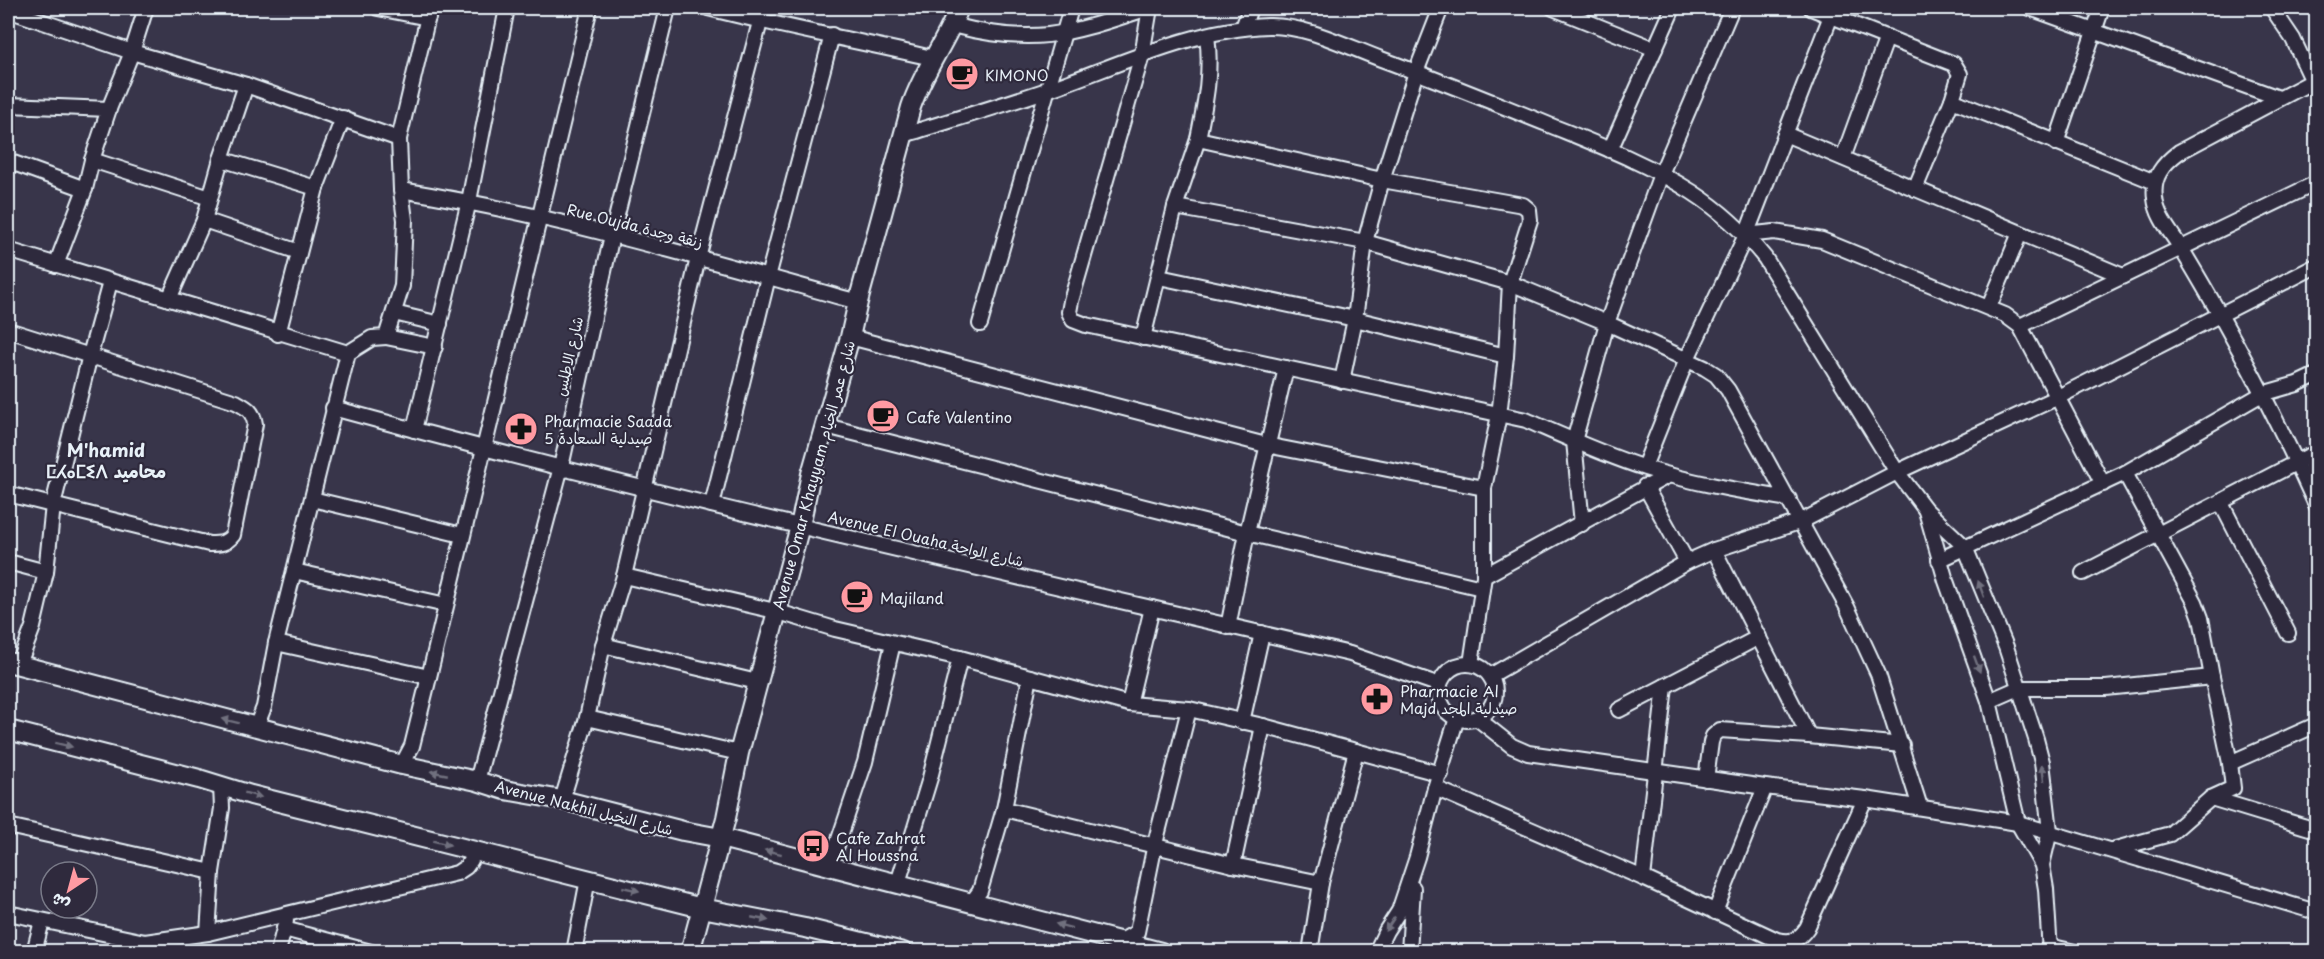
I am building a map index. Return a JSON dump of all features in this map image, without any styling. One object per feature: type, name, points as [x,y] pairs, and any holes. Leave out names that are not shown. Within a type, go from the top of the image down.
[{"type":"street","points":[[56,265],[85,189],[109,109],[132,52],[146,8]]},
{"type":"street","points":[[378,8],[429,13],[399,139],[405,220],[402,278],[386,337]]},
{"type":"street","points":[[414,430],[469,201],[507,8]]},
{"type":"street","points":[[402,765],[412,746],[590,8]]},
{"type":"street","name":"شارع الاطلس","points":[[477,781],[561,467],[612,235],[668,8]]},
{"type":"street","points":[[708,8],[932,58]]},
{"type":"street","name":"Avenue Omar Khayyam شارع عمر الخيام","points":[[690,951],[721,838],[739,753],[800,526],[811,474],[917,89],[959,8]]},
{"type":"street","points":[[980,324],[1071,8]]},
{"type":"street","points":[[952,25],[986,34],[1028,38],[1065,34],[1149,8],[1142,56],[1071,301],[1069,312],[1073,320],[1081,324],[1143,338],[1526,420],[1574,441],[1669,475],[1732,490],[1789,499]]},
{"type":"street","points":[[1243,28],[1250,8]]},
{"type":"street","points":[[1342,381],[1355,319],[1365,242],[1416,72],[1442,8]]},
{"type":"street","points":[[1552,8],[1656,49]]},
{"type":"street","points":[[1610,150],[1673,8]]},
{"type":"street","points":[[1582,524],[1574,441],[1607,323],[1661,174],[1732,8]]},
{"type":"street","points":[[1811,8],[1833,11],[1956,66],[1960,74],[1952,100],[1916,189]]},
{"type":"street","points":[[2030,8],[2280,99]]},
{"type":"street","points":[[2056,143],[2102,8]]},
{"type":"street","points":[[8,10],[132,52],[246,85],[399,139]]},
{"type":"street","points":[[2277,10],[2315,85],[2280,99],[2167,161],[2155,182],[2157,208],[2262,394],[2316,505]]},
{"type":"street","points":[[1644,467],[1687,359],[1746,235],[1833,11]]},
{"type":"street","points":[[562,800],[587,718],[603,645],[624,576],[698,258],[760,21]]},
{"type":"street","points":[[904,135],[1207,36],[1243,28],[1270,26],[1306,31],[1416,72],[1610,150],[1661,174],[1719,210],[1746,235],[1765,258],[1897,472],[1925,508],[1965,547],[2006,647],[2042,762],[2050,831],[2042,865]]},
{"type":"street","points":[[712,505],[768,277],[832,35]]},
{"type":"street","points":[[1143,338],[1174,207],[1198,140],[1208,92],[1207,36]]},
{"type":"street","points":[[1843,158],[1887,37]]},
{"type":"street","points":[[169,299],[204,220],[220,159],[246,85]]},
{"type":"street","points":[[1952,100],[2155,182]]},
{"type":"street","points":[[8,105],[109,109]]},
{"type":"street","points":[[278,334],[316,188],[343,118]]},
{"type":"street","points":[[1785,134],[2122,276]]},
{"type":"street","points":[[1198,140],[1382,180],[1527,207],[1531,213],[1510,283],[1506,356],[1499,415],[1484,488],[1483,582],[1471,664]]},
{"type":"street","points":[[220,159],[316,188]]},
{"type":"street","points":[[92,160],[210,198]]},
{"type":"street","points":[[8,161],[85,189]]},
{"type":"street","points":[[2020,326],[2316,183]]},
{"type":"street","name":"Rue Oujda زنقة وجدة","points":[[401,190],[469,201],[612,235],[858,302]]},
{"type":"street","points":[[1174,207],[1365,242],[1510,283],[1687,359],[1705,368],[1723,382],[1802,521],[1852,616],[1878,674],[1920,807]]},
{"type":"street","points":[[204,220],[299,252]]},
{"type":"street","points":[[1746,235],[1774,232],[1822,240],[2005,315],[2020,326],[2103,484]]},
{"type":"street","points":[[1989,307],[2020,233]]},
{"type":"street","points":[[8,250],[278,334],[348,353]]},
{"type":"street","points":[[1490,676],[1687,562],[1714,550],[1802,521],[1897,472],[2056,398],[2316,266]]},
{"type":"street","points":[[1159,276],[1355,319],[1506,356]]},
{"type":"street","points":[[13,663],[33,627],[46,572],[53,505],[110,282]]},
{"type":"street","points":[[394,313],[441,324]]},
{"type":"street","points":[[8,330],[236,402],[248,409],[254,416],[255,424],[233,535],[228,541],[209,544],[8,494]]},
{"type":"street","points":[[255,727],[264,707],[276,643],[348,353],[372,338],[386,337],[435,346]]},
{"type":"street","points":[[850,337],[1266,445],[1484,488]]},
{"type":"street","points":[[1228,627],[1266,445],[1286,368]]},
{"type":"street","points":[[1939,560],[2125,473],[2262,394],[2297,384],[2316,375]]},
{"type":"street","name":"Avenue El Ouaha شارع الواحة","points":[[333,408],[484,449],[712,505],[1350,654],[1440,685]]},
{"type":"street","points":[[825,426],[1247,533],[1483,582],[1645,486],[1669,475]]},
{"type":"street","points":[[2083,573],[2221,504],[2309,456],[2316,458]]},
{"type":"street","points":[[2111,850],[2170,834],[2211,798],[2233,788],[2230,763],[2195,602],[2125,473]]},
{"type":"street","points":[[1645,486],[1687,562]]},
{"type":"street","points":[[312,499],[462,536]]},
{"type":"street","points":[[2221,504],[2288,633]]},
{"type":"street","points":[[1925,508],[1939,560],[1989,700],[2018,823],[2042,865],[2046,889],[2049,949],[2075,951]]},
{"type":"street","points":[[1714,550],[1809,736]]},
{"type":"street","points":[[8,562],[46,572]]},
{"type":"street","points":[[294,571],[446,605]]},
{"type":"street","points":[[624,576],[776,611],[1129,704],[1189,709],[1263,726],[1441,774]]},
{"type":"street","points":[[1129,704],[1152,608]]},
{"type":"street","points":[[1242,722],[1262,633]]},
{"type":"street","points":[[1618,710],[1759,637]]},
{"type":"street","points":[[276,643],[429,677]]},
{"type":"street","points":[[830,866],[865,762],[893,643]]},
{"type":"street","points":[[603,645],[757,682]]},
{"type":"street","points":[[898,883],[930,778],[960,658]]},
{"type":"street","name":"Avenue Nakhil شارع النخيل","points":[[13,663],[402,765],[721,838],[1161,951]]},
{"type":"street","points":[[1471,664],[1484,669],[1490,676],[1495,687],[1495,699],[1488,712],[1478,719],[1466,720],[1449,714],[1442,704],[1440,685],[1452,669],[1471,664]]},
{"type":"street","points":[[1989,700],[2019,688],[2106,688],[2212,676]]},
{"type":"street","points":[[972,902],[980,891],[1004,809],[1030,677]]},
{"type":"street","points":[[1643,878],[1665,686]]},
{"type":"street","points":[[1121,941],[1137,932],[1155,844],[1189,709]]},
{"type":"street","points":[[587,718],[739,753]]},
{"type":"street","points":[[1376,951],[1400,911],[1457,718]]},
{"type":"street","points":[[1478,719],[1512,746],[1528,753],[1865,799],[2018,823],[2316,912]]},
{"type":"street","points":[[2230,763],[2316,725]]},
{"type":"street","points":[[1233,865],[1263,726]]},
{"type":"street","points":[[8,730],[702,908],[805,928],[903,951]]},
{"type":"street","points":[[1706,778],[1711,742],[1713,736],[1720,730],[1902,745]]},
{"type":"street","points":[[1310,951],[1309,945],[1321,883],[1356,752]]},
{"type":"street","points":[[208,933],[212,872],[222,808],[221,786]]},
{"type":"street","points":[[1715,912],[1765,787]]},
{"type":"street","points":[[1435,788],[1643,878],[1777,940],[1787,942],[1797,939],[1807,928],[1865,799]]},
{"type":"street","points":[[2211,798],[2316,830]]},
{"type":"street","points":[[1004,809],[1155,844],[1233,865],[1321,883]]},
{"type":"street","points":[[8,826],[212,872]]},
{"type":"street","points":[[8,913],[144,947],[457,873],[471,860],[469,850]]},
{"type":"street","points":[[1409,951],[1409,926],[1417,857]]},
{"type":"street","points":[[573,951],[588,879]]},
{"type":"street","points":[[278,951],[288,912]]},
{"type":"street","points":[[34,951],[42,921]]},
{"type":"street","points":[[284,928],[371,951]]},
{"type":"place","name":"KIMONO","points":[[962,74]]},
{"type":"place","name":"Cafe Valentino","points":[[883,416]]},
{"type":"place","name":"Pharmacie Saada 5 صيدلية السعادة","points":[[521,429]]},
{"type":"place","name":"Majiland","points":[[857,597]]},
{"type":"place","name":"Pharmacie Al Majd صيدلية المجد","points":[[1377,699]]},
{"type":"place","name":"Cafe Zahrat Al Houssna","points":[[813,846]]},
{"type":"district","name":"M'hamid ⵎⵃⴰⵎⵉⴷ محاميد","points":[[106,459]]}]
